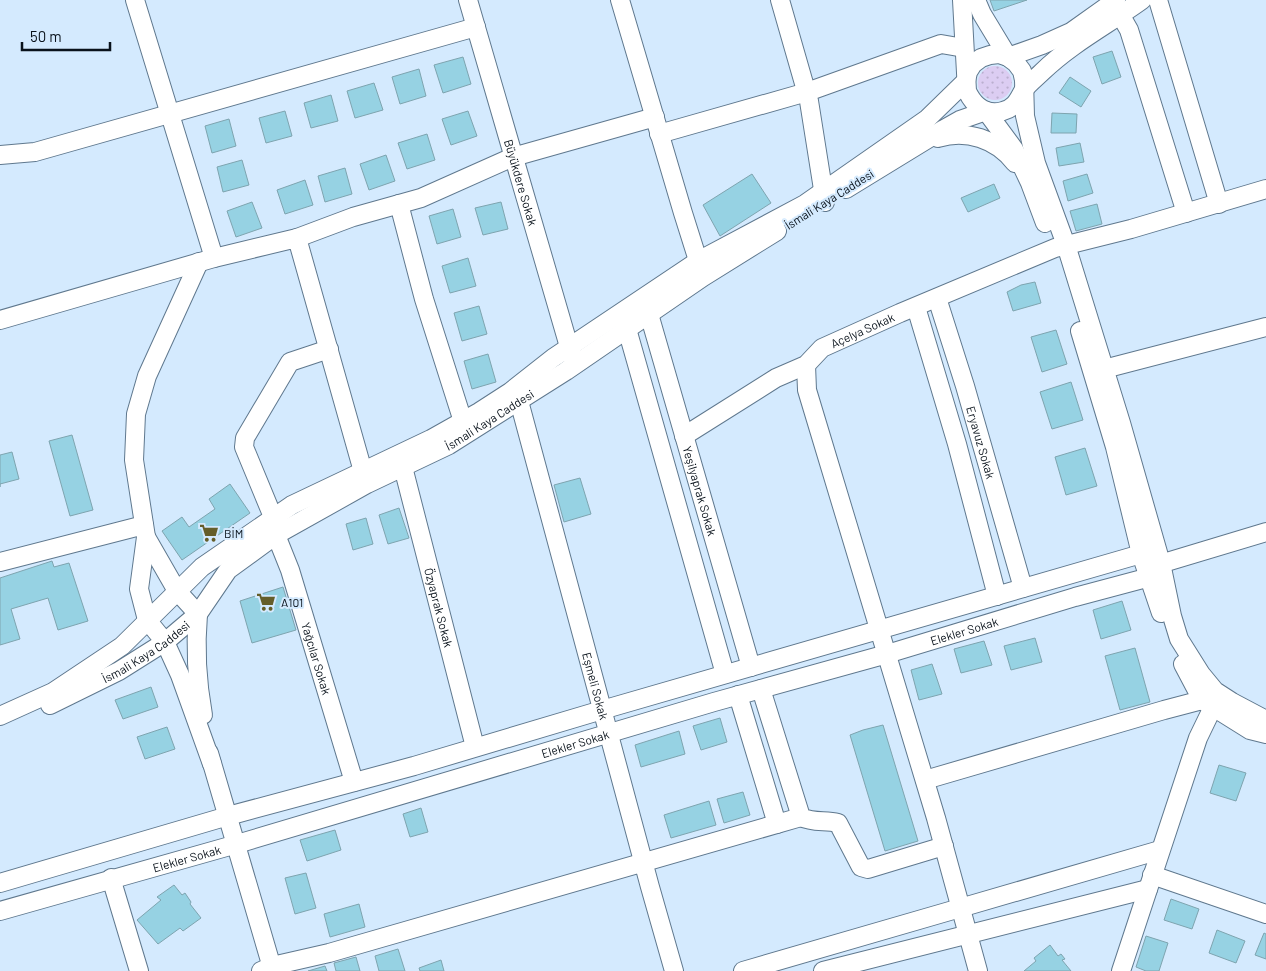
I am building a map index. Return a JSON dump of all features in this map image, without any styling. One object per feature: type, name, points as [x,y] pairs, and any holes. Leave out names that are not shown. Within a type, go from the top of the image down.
[{"type":"street","points":[[135,0],[169,114],[206,260],[147,376],[136,414],[134,460],[145,531],[138,589],[147,620],[165,642],[180,675],[212,764],[237,844],[268,969],[801,817],[809,821],[838,823],[861,867],[868,869],[944,846]]},
{"type":"street","name":"Büyükdere Sokak","points":[[468,0],[512,157],[574,365]]},
{"type":"street","points":[[0,716],[53,692],[122,646],[202,567],[273,517],[292,505],[365,477],[430,439],[465,428],[569,347],[701,269],[620,0]]},
{"type":"street","points":[[780,0],[807,92],[824,197],[926,119],[966,81],[968,72],[973,64],[981,58],[999,54],[1008,57],[1022,71],[1025,116],[1036,163],[1150,565],[1172,616],[1179,639],[1201,674],[1216,691],[1266,720]]},
{"type":"street","points":[[962,0],[967,91],[977,107],[996,113],[1014,106],[1024,90],[1062,54],[1118,8]]},
{"type":"street","points":[[976,0],[982,14],[1008,57]]},
{"type":"street","points":[[1008,57],[1042,45],[1118,8],[1142,0]]},
{"type":"street","points":[[1158,0],[1219,204]]},
{"type":"street","points":[[1118,8],[1129,30],[1186,213]]},
{"type":"street","points":[[0,155],[35,152],[476,27]]},
{"type":"street","points":[[0,320],[206,260],[297,238],[353,217],[421,198],[512,157],[807,92],[941,44],[964,48]]},
{"type":"street","points":[[986,111],[1014,149],[1060,246],[1104,369],[1168,636],[1207,704],[1250,730],[1266,734]]},
{"type":"street","name":"İsmali Kaya Caddesi","points":[[0,728],[119,670],[165,642],[198,614],[228,570],[276,535],[365,477],[403,467],[449,445],[465,428],[519,401],[649,314],[701,269],[960,120],[986,111]]},
{"type":"street","points":[[921,143],[947,135],[963,134],[987,141],[1010,157],[1030,183]]},
{"type":"street","name":"Açelya Sokak","points":[[684,436],[776,378],[806,365],[822,348],[937,298],[1060,246],[1131,229],[1266,189]]},
{"type":"street","points":[[399,204],[424,299],[465,428]]},
{"type":"street","points":[[297,238],[365,477]]},
{"type":"street","name":"Eryavuz Sokak","points":[[937,298],[965,386],[1023,588]]},
{"type":"street","name":"Eryavuz Sokak","points":[[916,307],[957,444],[997,596]]},
{"type":"street","name":"Yeşilyaprak Sokak","points":[[649,314],[751,667]]},
{"type":"street","points":[[1104,369],[1266,327]]},
{"type":"street","name":"Yeşilyaprak Sokak","points":[[627,329],[725,674]]},
{"type":"street","points":[[273,517],[244,447],[245,438],[290,362],[329,349]]},
{"type":"street","points":[[806,365],[807,390],[944,846],[978,971]]},
{"type":"street","name":"Eşmeli Sokak","points":[[519,401],[643,863],[674,971]]},
{"type":"street","name":"Özyaprak Sokak","points":[[403,467],[475,747]]},
{"type":"street","points":[[0,562],[145,531]]},
{"type":"street","points":[[145,531],[177,591],[198,614],[196,638],[199,693],[212,764]]},
{"type":"street","points":[[1150,565],[1266,532]]},
{"type":"street","name":"Yağcılar Sokak","points":[[276,535],[290,570],[354,782]]},
{"type":"street","name":"Elekler Sokak","points":[[0,883],[1023,588],[1150,565]]},
{"type":"street","name":"Elekler Sokak","points":[[0,911],[111,878],[237,844],[738,695],[887,654],[1075,597],[1150,565]]},
{"type":"street","points":[[761,689],[801,817]]},
{"type":"street","points":[[738,695],[777,824]]},
{"type":"street","points":[[924,780],[1154,712],[1207,704]]},
{"type":"street","points":[[1120,971],[1198,738],[1207,704]]},
{"type":"street","points":[[743,971],[1160,850]]},
{"type":"street","points":[[111,878],[139,971]]},
{"type":"street","points":[[831,970],[968,934],[1150,882],[1266,914]]},
{"type":"shaded area","points":[[995,66],[1002,67],[1007,71],[1011,76],[1011,90],[1007,95],[1002,99],[995,100],[988,99],[983,95],[979,90],[978,83],[979,76],[983,71],[988,67]]},
{"type":"building","points":[[990,0],[1027,0],[994,11]]},
{"type":"building","points":[[1112,51],[1121,77],[1102,84],[1093,57]]},
{"type":"building","points":[[463,57],[471,84],[443,93],[434,65]]},
{"type":"building","points":[[419,69],[426,96],[400,104],[392,77]]},
{"type":"building","points":[[1070,77],[1091,91],[1081,107],[1059,93]]},
{"type":"building","points":[[374,83],[383,110],[355,118],[347,91]]},
{"type":"building","points":[[331,95],[338,121],[311,128],[304,103]]},
{"type":"building","points":[[285,111],[292,136],[266,143],[259,118]]},
{"type":"building","points":[[468,111],[477,136],[451,145],[442,119]]},
{"type":"building","points":[[1052,113],[1077,114],[1076,133],[1051,133]]},
{"type":"building","points":[[229,119],[236,146],[212,153],[205,126]]},
{"type":"building","points":[[427,134],[435,160],[407,169],[398,143]]},
{"type":"building","points":[[1080,143],[1084,162],[1059,166],[1056,148]]},
{"type":"building","points":[[386,155],[395,181],[369,190],[360,164]]},
{"type":"building","points":[[242,160],[249,185],[223,192],[217,167]]},
{"type":"building","points":[[345,168],[352,194],[325,202],[318,176]]},
{"type":"building","points":[[752,174],[771,203],[720,236],[703,205]]},
{"type":"building","points":[[1087,174],[1093,193],[1068,201],[1063,181]]},
{"type":"building","points":[[305,180],[313,205],[285,214],[277,190]]},
{"type":"building","points":[[994,184],[1000,198],[968,212],[961,198]]},
{"type":"building","points":[[252,202],[262,228],[236,237],[227,211]]},
{"type":"building","points":[[501,202],[508,229],[483,235],[475,208]]},
{"type":"building","points":[[1097,204],[1102,224],[1076,231],[1070,211]]},
{"type":"building","points":[[453,209],[461,237],[437,244],[429,216]]},
{"type":"building","points":[[468,258],[476,286],[450,293],[442,266]]},
{"type":"building","points":[[1035,282],[1041,303],[1013,311],[1007,292],[1021,285]]},
{"type":"building","points":[[479,306],[487,334],[462,341],[454,313]]},
{"type":"building","points":[[1056,330],[1067,364],[1042,372],[1031,337]]},
{"type":"building","points":[[488,354],[496,382],[472,389],[464,361]]},
{"type":"building","points":[[1071,382],[1083,420],[1052,429],[1040,392]]},
{"type":"building","points":[[72,435],[93,510],[70,516],[49,441]]},
{"type":"building","points":[[1085,448],[1097,486],[1066,495],[1055,457]]},
{"type":"building","points":[[12,452],[19,479],[0,484],[0,455]]},
{"type":"building","points":[[580,478],[591,514],[564,522],[554,485]]},
{"type":"building","points":[[230,484],[250,513],[182,560],[162,531],[182,517],[189,527],[215,509],[209,499]]},
{"type":"building","points":[[399,508],[409,538],[388,544],[379,515]]},
{"type":"building","points":[[366,518],[373,544],[353,550],[346,524]]},
{"type":"building","points":[[52,561],[54,567],[69,563],[88,621],[58,630],[48,598],[11,609],[20,639],[0,645],[0,578]]},
{"type":"building","points":[[283,587],[296,630],[252,643],[240,601]]},
{"type":"building","points":[[1122,601],[1131,630],[1101,639],[1093,610]]},
{"type":"building","points":[[1035,638],[1042,662],[1011,670],[1004,646]]},
{"type":"building","points":[[984,641],[992,665],[961,673],[954,649]]},
{"type":"building","points":[[1135,648],[1150,702],[1120,710],[1105,656]]},
{"type":"building","points":[[932,664],[942,694],[919,700],[911,670]]},
{"type":"building","points":[[151,687],[158,707],[123,719],[115,700]]},
{"type":"building","points":[[720,718],[727,742],[701,750],[693,726]]},
{"type":"building","points":[[883,725],[918,841],[885,851],[850,735]]},
{"type":"building","points":[[167,727],[175,749],[145,759],[137,737]]},
{"type":"building","points":[[679,731],[685,754],[641,767],[635,745]]},
{"type":"building","points":[[1219,765],[1246,773],[1236,801],[1210,793]]},
{"type":"building","points":[[743,792],[750,815],[724,823],[717,799]]},
{"type":"building","points":[[709,801],[716,825],[671,838],[664,815]]},
{"type":"building","points":[[421,808],[428,832],[410,837],[403,814]]},
{"type":"building","points":[[335,830],[341,850],[307,861],[300,840]]},
{"type":"building","points":[[306,873],[316,908],[295,914],[285,878]]},
{"type":"building","points":[[174,885],[182,895],[185,893],[191,902],[190,904],[201,918],[183,931],[180,928],[158,944],[137,920],[161,900],[157,897]]},
{"type":"building","points":[[1171,899],[1199,909],[1192,929],[1164,920]]},
{"type":"building","points":[[359,904],[365,927],[330,937],[324,914]]},
{"type":"building","points":[[1217,930],[1245,941],[1236,963],[1209,953]]},
{"type":"building","points":[[1264,933],[1266,934],[1266,959],[1255,955]]},
{"type":"building","points":[[1146,936],[1168,943],[1159,971],[1146,971],[1136,967]]},
{"type":"building","points":[[1050,945],[1058,956],[1061,954],[1065,959],[1062,960],[1071,971],[1024,971],[1036,961],[1034,958]]},
{"type":"building","points":[[398,949],[405,971],[379,971],[375,956]]},
{"type":"building","points":[[356,957],[360,971],[336,971],[334,963]]},
{"type":"building","points":[[441,960],[444,971],[420,971],[419,968]]},
{"type":"building","points":[[325,966],[327,971],[308,971]]},
{"type":"place","name":"BİM","points":[[209,533]]},
{"type":"place","name":"A101","points":[[266,602]]}]
